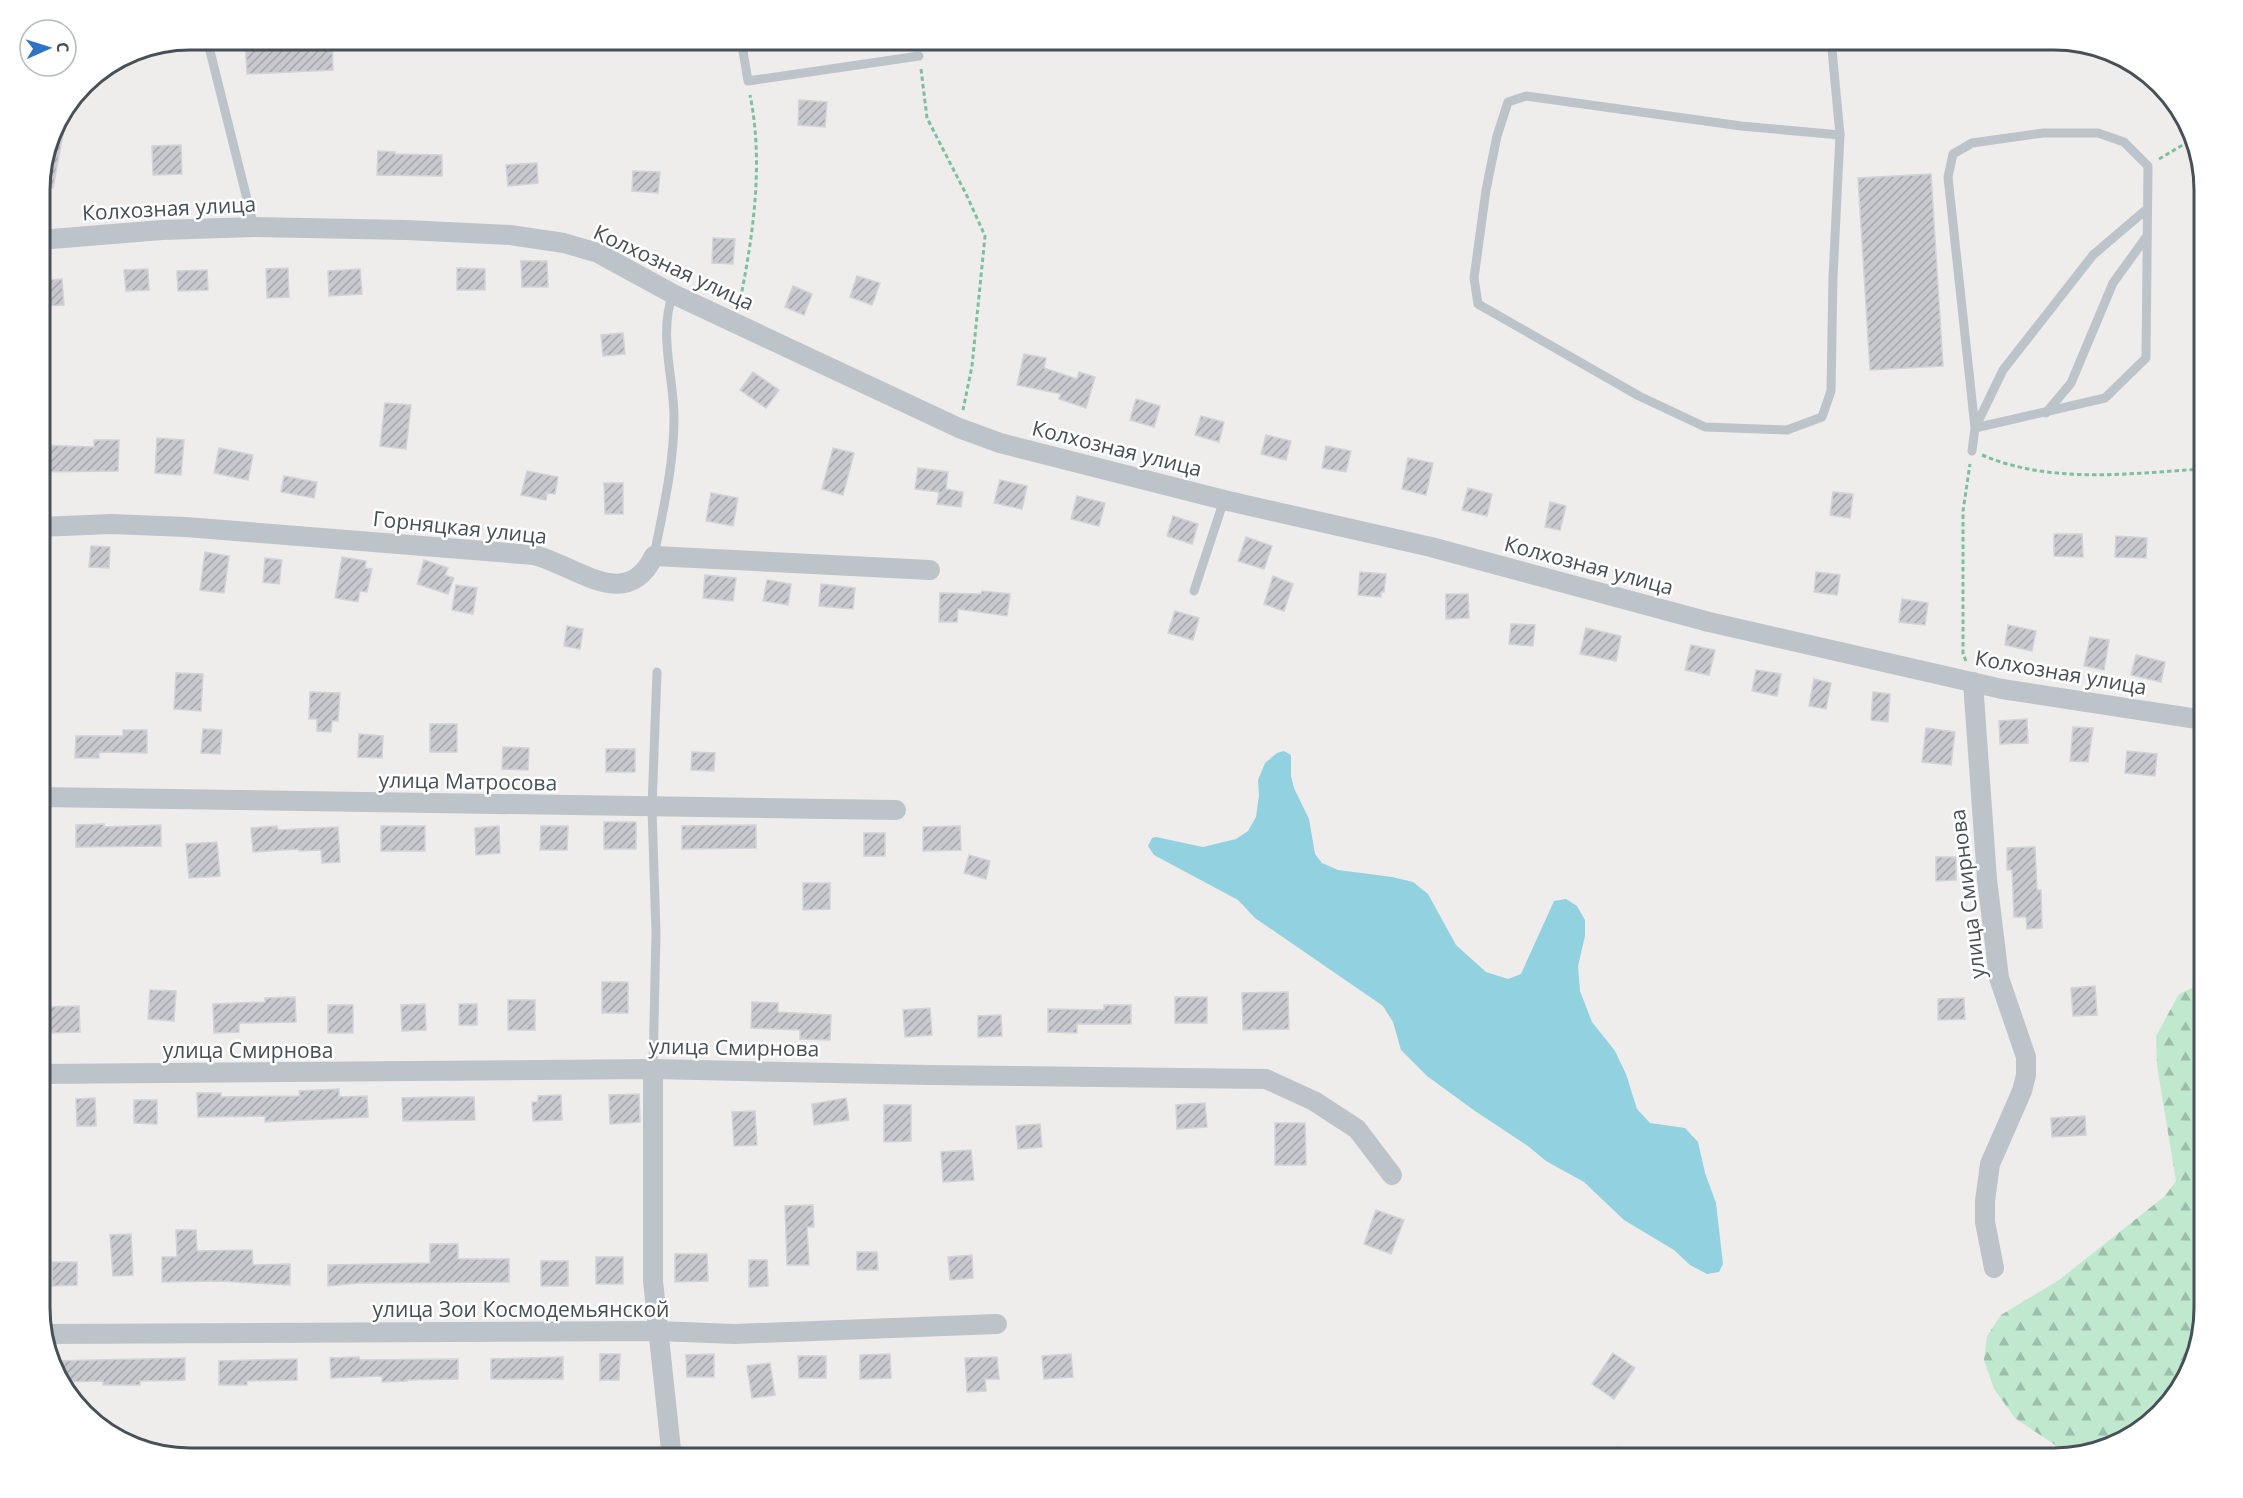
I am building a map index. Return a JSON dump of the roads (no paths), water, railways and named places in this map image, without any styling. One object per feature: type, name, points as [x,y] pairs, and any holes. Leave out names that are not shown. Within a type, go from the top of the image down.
[{"type":"street","name":"Колхозная улица","points":[[50,239],[162,230],[254,227],[510,235],[564,243],[598,254],[673,294],[959,428],[1000,443],[1224,500],[1431,547],[1709,622],[1973,682],[2194,718]]},
{"type":"street","name":"Горняцкая улица","points":[[50,527],[111,524],[186,527],[534,555],[597,580],[624,585],[637,579],[647,570],[654,556]]},
{"type":"street","points":[[654,556],[930,570]]},
{"type":"street","name":"улица Смирнова","points":[[1973,682],[1987,879],[1999,978],[2026,1057],[2026,1075],[2022,1091],[1990,1164],[1985,1222],[1994,1268]]},
{"type":"street","name":"улица Матросова","points":[[50,797],[896,810]]},
{"type":"street","points":[[653,1069],[653,1281],[671,1448]]},
{"type":"street","name":"улица Смирнова","points":[[50,1074],[653,1069],[1266,1079],[1314,1101],[1357,1129],[1392,1175]]},
{"type":"street","name":"улица Зои Космодемьянской","points":[[52,1334],[658,1331],[734,1334],[997,1324]]},
{"type":"lane","points":[[210,50],[254,227]]},
{"type":"lane","points":[[743,50],[748,81],[919,56]]},
{"type":"lane","points":[[1832,50],[1840,135],[1833,277],[1831,391],[1822,417],[1787,430],[1705,427],[1640,396],[1478,304],[1474,278],[1486,189],[1497,136],[1508,102],[1526,96],[1741,126],[1840,135]]},
{"type":"lane","points":[[1972,451],[1975,428],[1948,177],[1953,154],[1972,143],[2043,133],[2098,133],[2124,142],[2148,166],[2146,358],[2105,398],[1975,428]]},
{"type":"lane","points":[[1975,428],[2003,370],[2093,255],[2147,209]]},
{"type":"lane","points":[[2046,413],[2071,383],[2113,283],[2147,236]]},
{"type":"lane","points":[[654,556],[673,460],[674,416],[667,334],[668,307],[673,294]]},
{"type":"lane","points":[[1194,591],[1224,500]]},
{"type":"lane","points":[[653,1069],[656,933],[651,808],[657,672]]},
{"type":"water","points":[[1284,751],[1291,755],[1291,776],[1294,788],[1309,819],[1315,854],[1322,863],[1338,870],[1413,882],[1428,894],[1456,945],[1486,972],[1508,979],[1521,974],[1554,901],[1566,899],[1577,906],[1585,920],[1585,936],[1578,966],[1580,991],[1592,1022],[1615,1051],[1626,1074],[1637,1109],[1650,1123],[1685,1128],[1698,1142],[1705,1173],[1716,1203],[1723,1264],[1719,1272],[1707,1274],[1690,1265],[1674,1250],[1624,1220],[1584,1182],[1546,1161],[1427,1076],[1401,1050],[1393,1022],[1383,1006],[1255,918],[1238,900],[1154,855],[1148,846],[1152,838],[1203,847],[1236,839],[1248,831],[1256,817],[1259,795],[1258,780],[1265,763],[1277,753]]}]
